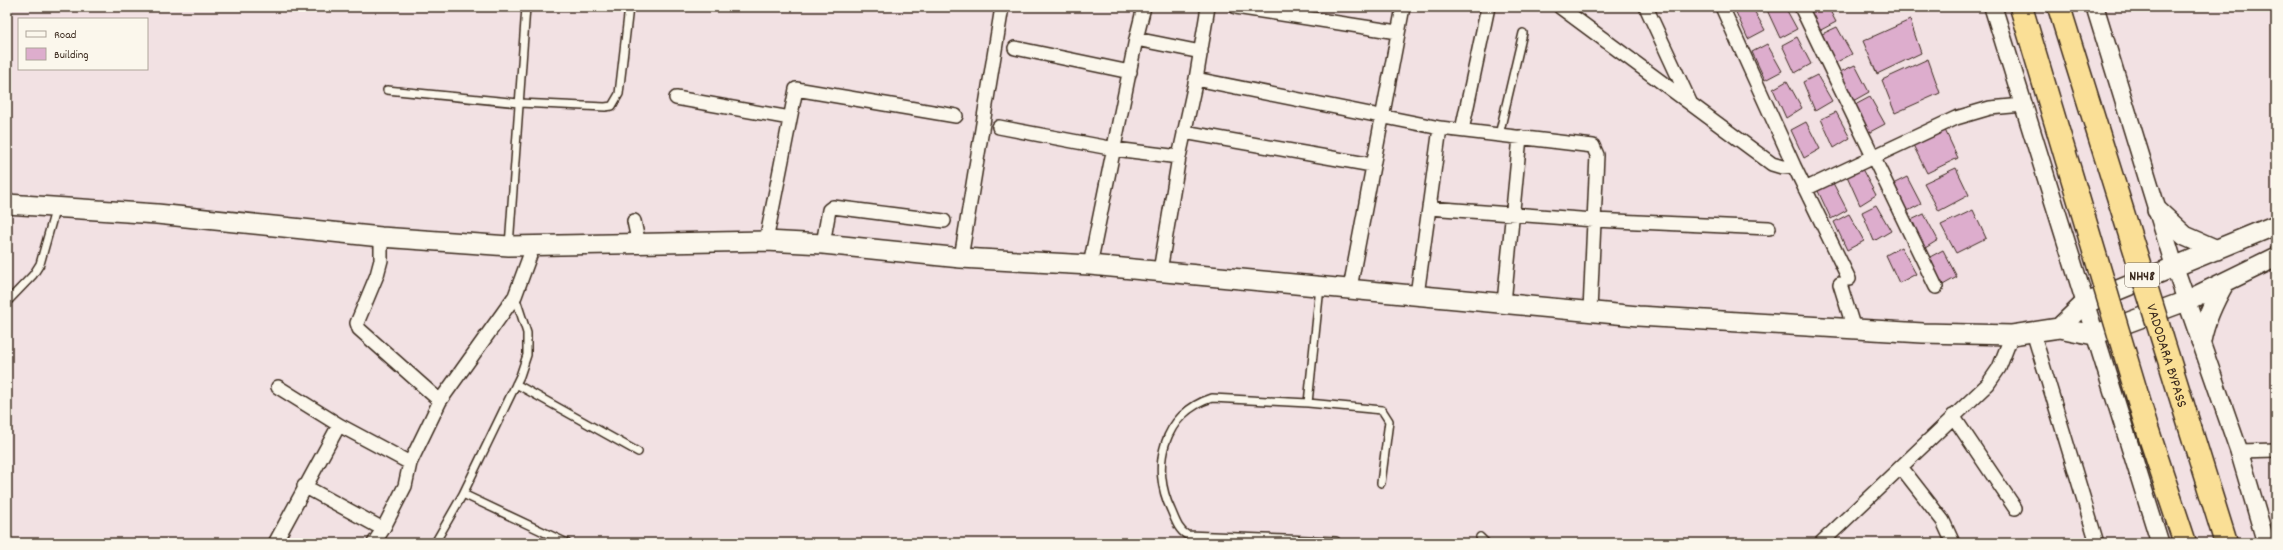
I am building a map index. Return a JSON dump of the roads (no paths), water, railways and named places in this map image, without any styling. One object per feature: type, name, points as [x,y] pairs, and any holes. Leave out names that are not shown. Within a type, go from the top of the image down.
[{"type":"highway","name":"NH48","points":[[2020,7],[2146,428],[2185,543]]},
{"type":"highway","name":"VADODARA BYPASS","points":[[2059,7],[2226,543]]},
{"type":"main road","points":[[7,204],[165,215],[381,237],[509,246],[639,245],[766,241],[823,244],[961,258],[1090,264],[1590,311],[1923,333],[2012,335],[2059,328],[2094,335],[2186,301],[2276,258]]},
{"type":"main road","points":[[2157,210],[2185,236],[2217,250]]},
{"type":"main road","points":[[2059,328],[2084,304],[2276,225]]},
{"type":"main road","points":[[2201,341],[2205,324],[2216,297],[2225,282]]},
{"type":"street","points":[[961,258],[1002,7]]},
{"type":"street","points":[[1090,264],[1115,149],[1136,39],[1144,7]]},
{"type":"street","points":[[1160,271],[1179,157],[1202,52],[1208,7]]},
{"type":"street","points":[[1236,7],[1397,32]]},
{"type":"street","points":[[1350,288],[1372,165],[1383,118],[1397,32],[1403,7]]},
{"type":"street","points":[[1462,130],[1488,7]]},
{"type":"street","points":[[1560,7],[1772,164],[1782,167],[1794,166]]},
{"type":"street","points":[[1646,7],[1691,104]]},
{"type":"street","points":[[1722,7],[1845,281],[1854,329]]},
{"type":"street","points":[[1801,7],[1872,158],[1936,287]]},
{"type":"street","points":[[1993,7],[2084,304],[2160,543]]},
{"type":"street","points":[[2096,7],[2174,268],[2239,451],[2266,543]]},
{"type":"street","points":[[1136,39],[1202,52]]},
{"type":"street","points":[[1015,48],[1130,72]]},
{"type":"street","points":[[1196,79],[1383,118],[1440,128],[1593,146],[1596,149],[1590,311]]},
{"type":"street","points":[[766,241],[795,91],[798,88],[956,116]]},
{"type":"street","points":[[676,98],[790,118]]},
{"type":"street","points":[[1805,189],[1966,114],[1990,108],[2023,105]]},
{"type":"street","points":[[999,127],[1115,149],[1179,157]]},
{"type":"street","points":[[1417,295],[1440,128]]},
{"type":"street","points":[[1184,132],[1372,165]]},
{"type":"street","points":[[1504,303],[1520,138]]},
{"type":"street","points":[[823,244],[829,210],[833,207],[944,221]]},
{"type":"street","points":[[1429,208],[1594,220],[1769,228]]},
{"type":"street","points":[[634,221],[639,245]]},
{"type":"street","points":[[381,237],[381,260],[377,276],[357,323],[359,329],[440,402]]},
{"type":"street","points":[[374,543],[383,529],[405,486],[410,463],[440,402],[515,296],[532,247]]},
{"type":"street","points":[[2033,332],[2097,543]]},
{"type":"street","points":[[1821,543],[1988,384],[1999,368],[2012,335]]},
{"type":"street","points":[[278,387],[339,426],[410,463]]},
{"type":"street","points":[[1953,416],[2015,508]]},
{"type":"street","points":[[274,543],[304,486],[339,426]]},
{"type":"street","points":[[2239,451],[2276,450]]},
{"type":"street","points":[[1901,467],[1943,521],[1953,543]]},
{"type":"street","points":[[304,486],[383,529]]},
{"type":"lane","points":[[509,246],[526,7]]},
{"type":"lane","points":[[387,90],[519,103],[605,108],[612,106],[619,94],[628,7]]},
{"type":"lane","points":[[1499,135],[1523,33]]},
{"type":"lane","points":[[7,302],[33,275],[40,264],[56,207]]},
{"type":"lane","points":[[1308,403],[1320,286]]},
{"type":"lane","points":[[435,543],[463,494],[516,384],[527,355],[527,334],[515,296]]},
{"type":"lane","points":[[516,384],[638,452]]},
{"type":"lane","points":[[1336,541],[1187,535],[1180,529],[1173,515],[1160,478],[1164,443],[1176,422],[1197,402],[1212,398],[1308,403],[1382,410],[1386,414],[1389,421],[1381,483]]},
{"type":"lane","points":[[463,494],[566,543]]},
{"type":"lane","points":[[1480,537],[1486,543]]}]
